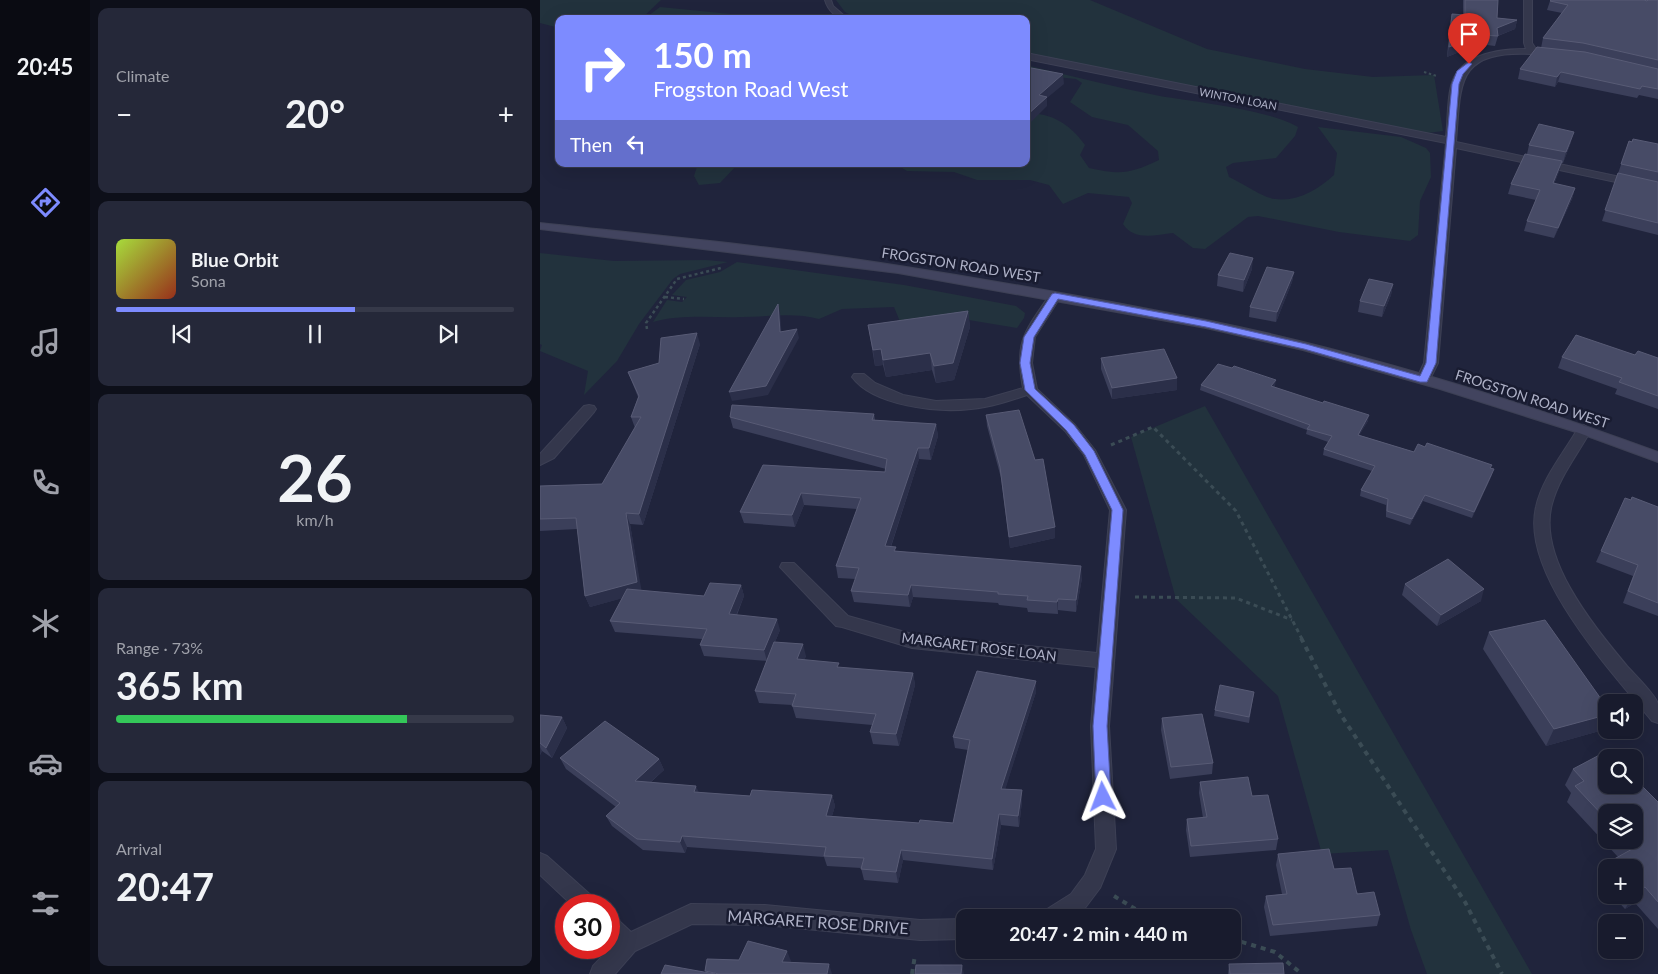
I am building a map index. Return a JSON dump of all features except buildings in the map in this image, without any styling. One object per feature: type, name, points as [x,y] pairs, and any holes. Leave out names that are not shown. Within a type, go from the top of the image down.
[{"type":"main road","name":"FROGSTON ROAD WEST","points":[[540,226],[898,269],[1206,324],[1306,347],[1423,380],[1584,430],[1658,457]]},
{"type":"street","points":[[1528,0],[1528,43],[1532,51]]},
{"type":"street","points":[[1423,380],[1431,363],[1456,84],[1460,73],[1469,64],[1485,56],[1532,51],[1564,55]]},
{"type":"street","name":"WINTON LOAN","points":[[1030,57],[1451,142],[1658,188]]},
{"type":"street","points":[[1055,296],[1029,337],[1025,363],[1030,390],[1070,428],[1090,453],[1118,510],[1100,726],[1106,850],[1093,881],[1078,901],[1065,909]]},
{"type":"street","points":[[859,377],[867,386],[899,398],[935,406],[983,403],[1030,390]]},
{"type":"street","points":[[540,460],[549,455],[589,409]]},
{"type":"street","points":[[1584,430],[1548,494],[1542,514],[1543,538],[1551,567],[1574,609],[1658,716]]},
{"type":"street","name":"MARGARET ROSE LOAN","points":[[788,567],[842,622],[912,641],[1033,655],[1105,660]]},
{"type":"street","points":[[540,862],[574,894]]},
{"type":"street","name":"MARGARET ROSE DRIVE","points":[[601,974],[628,944],[691,914],[765,915],[920,930],[956,929]]},
{"type":"street","points":[[620,936],[628,944]]},
{"type":"lane","points":[[828,0],[830,7],[840,15]]},
{"type":"path","points":[[647,329],[646,323],[677,279],[728,266],[734,260],[726,259],[735,248]]},
{"type":"path","points":[[664,297],[684,299]]},
{"type":"path","points":[[1090,453],[1153,427],[1236,511],[1342,715],[1465,902],[1502,974]]},
{"type":"path","points":[[1112,596],[1176,599],[1236,598],[1292,620]]},
{"type":"path","points":[[1093,881],[1136,909]]},
{"type":"path","points":[[1241,942],[1275,952],[1302,974]]},
{"type":"shaded area","points":[[540,0],[661,0],[645,15],[555,15],[555,27],[540,23]]},
{"type":"shaded area","points":[[836,0],[1090,0],[1207,49],[1305,69],[1373,77],[1434,75],[1443,131],[1428,133],[1030,54],[1030,15],[851,15],[845,12]]},
{"type":"shaded area","points":[[660,7],[731,14],[730,15],[649,15]]},
{"type":"shaded area","points":[[1030,66],[1160,96],[1252,111],[1286,121],[1298,127],[1295,136],[1276,158],[1233,163],[1226,167],[1229,177],[1264,196],[1275,199],[1292,199],[1307,194],[1321,186],[1334,175],[1337,153],[1318,127],[1401,137],[1426,148],[1430,153],[1431,177],[1420,201],[1418,235],[1410,241],[1339,232],[1258,216],[1248,217],[1205,249],[1193,248],[1173,233],[1145,236],[1133,233],[1123,224],[1132,203],[1129,197],[1088,193],[1063,204],[1049,185],[1030,180],[977,180],[954,172],[907,171],[901,167],[1030,167],[1030,113],[1044,115],[1060,121],[1073,131],[1085,145],[1080,155],[1089,168],[1109,172],[1125,172],[1159,160],[1158,151],[1128,125],[1092,117],[1070,102],[1082,83],[1076,79],[1030,74]]},
{"type":"shaded area","points":[[697,167],[735,167],[720,183],[699,185],[694,176]]},
{"type":"shaded area","points":[[540,253],[614,261],[706,260],[728,262],[680,274],[673,279],[639,324],[617,361],[584,395],[588,371],[540,351],[542,345],[540,344]]},
{"type":"shaded area","points":[[737,262],[904,285],[1016,306],[1025,313],[1017,328],[969,320],[903,329],[894,307],[842,309],[819,319],[791,315],[675,318],[653,322],[667,300],[682,302],[687,297],[672,295],[686,280],[720,272]]},
{"type":"shaded area","points":[[1205,406],[1532,974],[1427,974],[1411,930],[1388,850],[1322,854],[1278,696],[1176,599],[1131,437]]},
{"type":"route","points":[[1103,797],[1100,726],[1118,510],[1090,453],[1070,428],[1030,390],[1025,363],[1029,337],[1055,296],[1206,324],[1306,347],[1423,380],[1431,363],[1456,84],[1460,73],[1469,64]]}]
